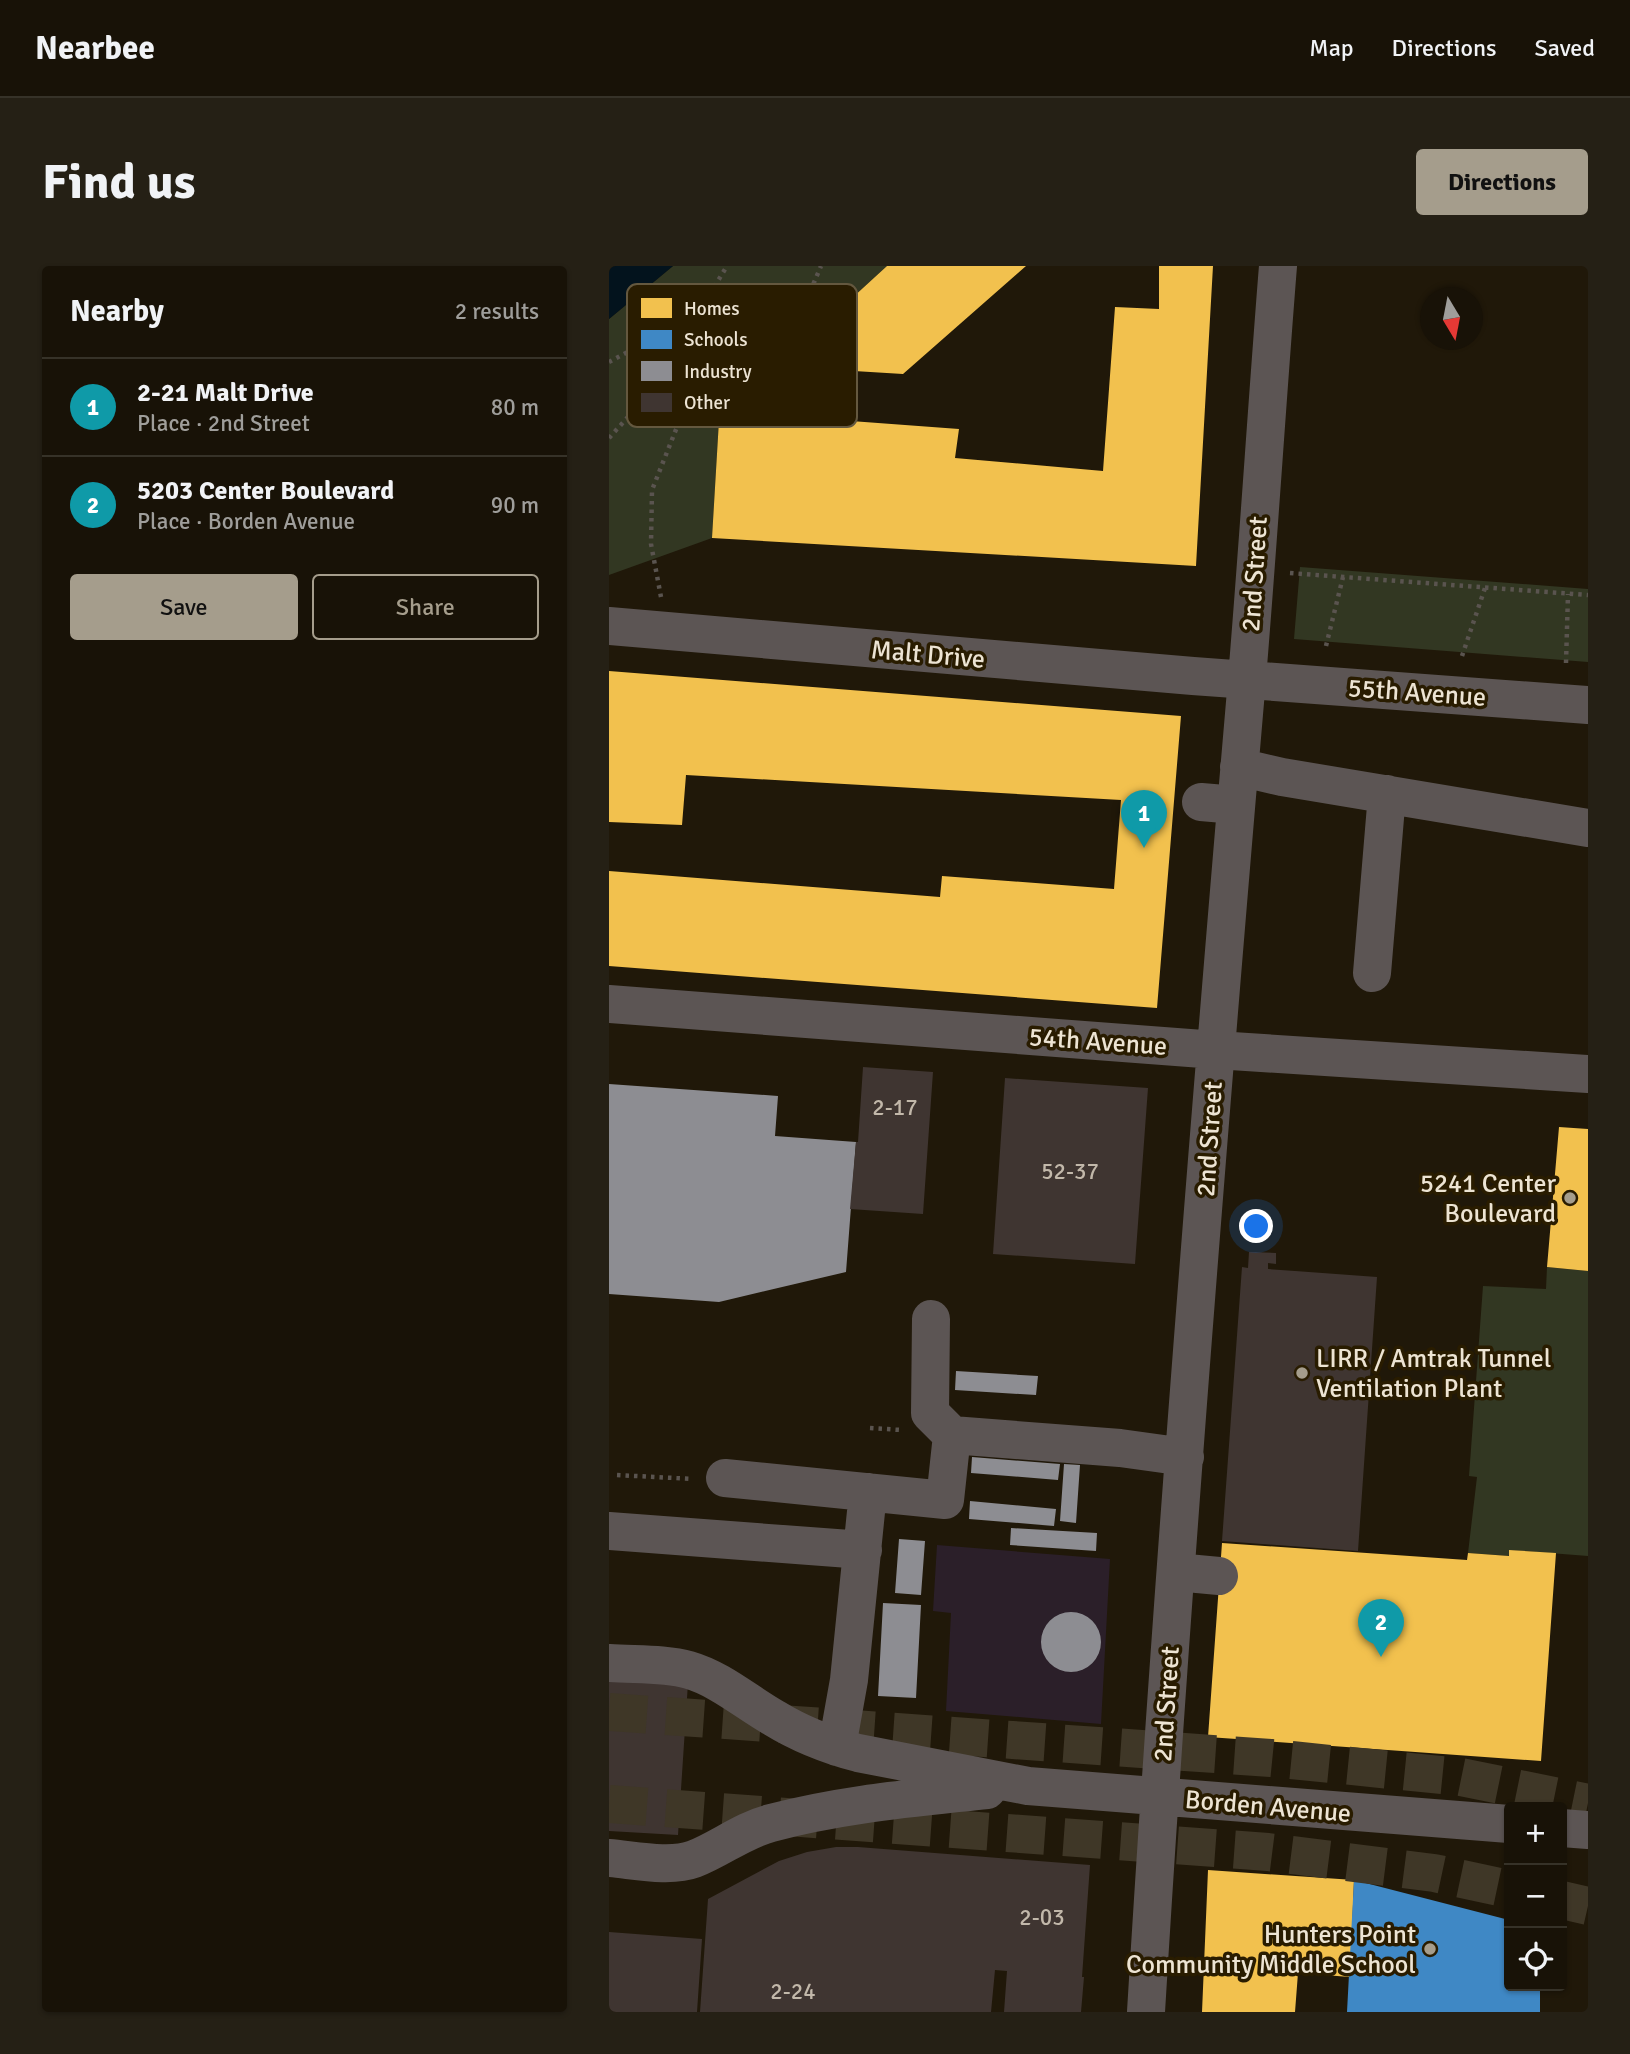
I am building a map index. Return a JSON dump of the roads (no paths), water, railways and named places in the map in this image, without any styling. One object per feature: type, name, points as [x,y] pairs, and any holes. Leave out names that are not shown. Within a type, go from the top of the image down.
[{"type":"street","name":"2nd Street","points":[[1146,2012],[1159,1797],[1216,1050],[1218,803],[1239,767],[1277,266]]},
{"type":"street","name":"Malt Drive","points":[[609,626],[1193,677],[1246,679]]},
{"type":"street","name":"55th Avenue","points":[[1246,679],[1588,705]]},
{"type":"street","points":[[1239,767],[1282,777],[1588,828]]},
{"type":"street","points":[[1372,973],[1387,794]]},
{"type":"street","name":"54th Avenue","points":[[609,1004],[1216,1050],[1588,1074]]},
{"type":"street","points":[[931,1319],[930,1413],[952,1435],[1120,1448],[1185,1457]]},
{"type":"street","points":[[725,1478],[945,1500],[952,1435]]},
{"type":"street","points":[[837,1747],[849,1680],[868,1492]]},
{"type":"street","points":[[609,1531],[863,1550]]},
{"type":"street","points":[[1176,1572],[1219,1576]]},
{"type":"street","name":"Borden Avenue","points":[[609,1663],[689,1670],[721,1684],[777,1720],[837,1747],[1028,1786],[1504,1824]]},
{"type":"street","name":"Borden Avenue","points":[[609,1858],[680,1862],[692,1860],[750,1830],[779,1821],[884,1802],[1028,1786]]},
{"type":"street","points":[[1567,1828],[1588,1830]]},
{"type":"water","points":[[609,266],[673,266],[651,284],[627,284],[627,304],[609,319]]},
{"type":"tunnel","points":[[609,1712],[1271,1758],[1461,1777],[1588,1803]]},
{"type":"tunnel","points":[[609,1804],[1268,1852],[1434,1873],[1504,1888]]},
{"type":"tunnel","points":[[1567,1901],[1588,1906]]},
{"type":"place","name":"2-21 Malt Drive","points":[[1144,848]]},
{"type":"place","name":"5241 Center Boulevard","points":[[1570,1198]]},
{"type":"place","name":"LIRR / Amtrak Tunnel Ventilation Plant","points":[[1302,1373]]},
{"type":"place","name":"5203 Center Boulevard","points":[[1381,1657]]},
{"type":"place","name":"Hunters Point Community Middle School","points":[[1430,1949]]}]
